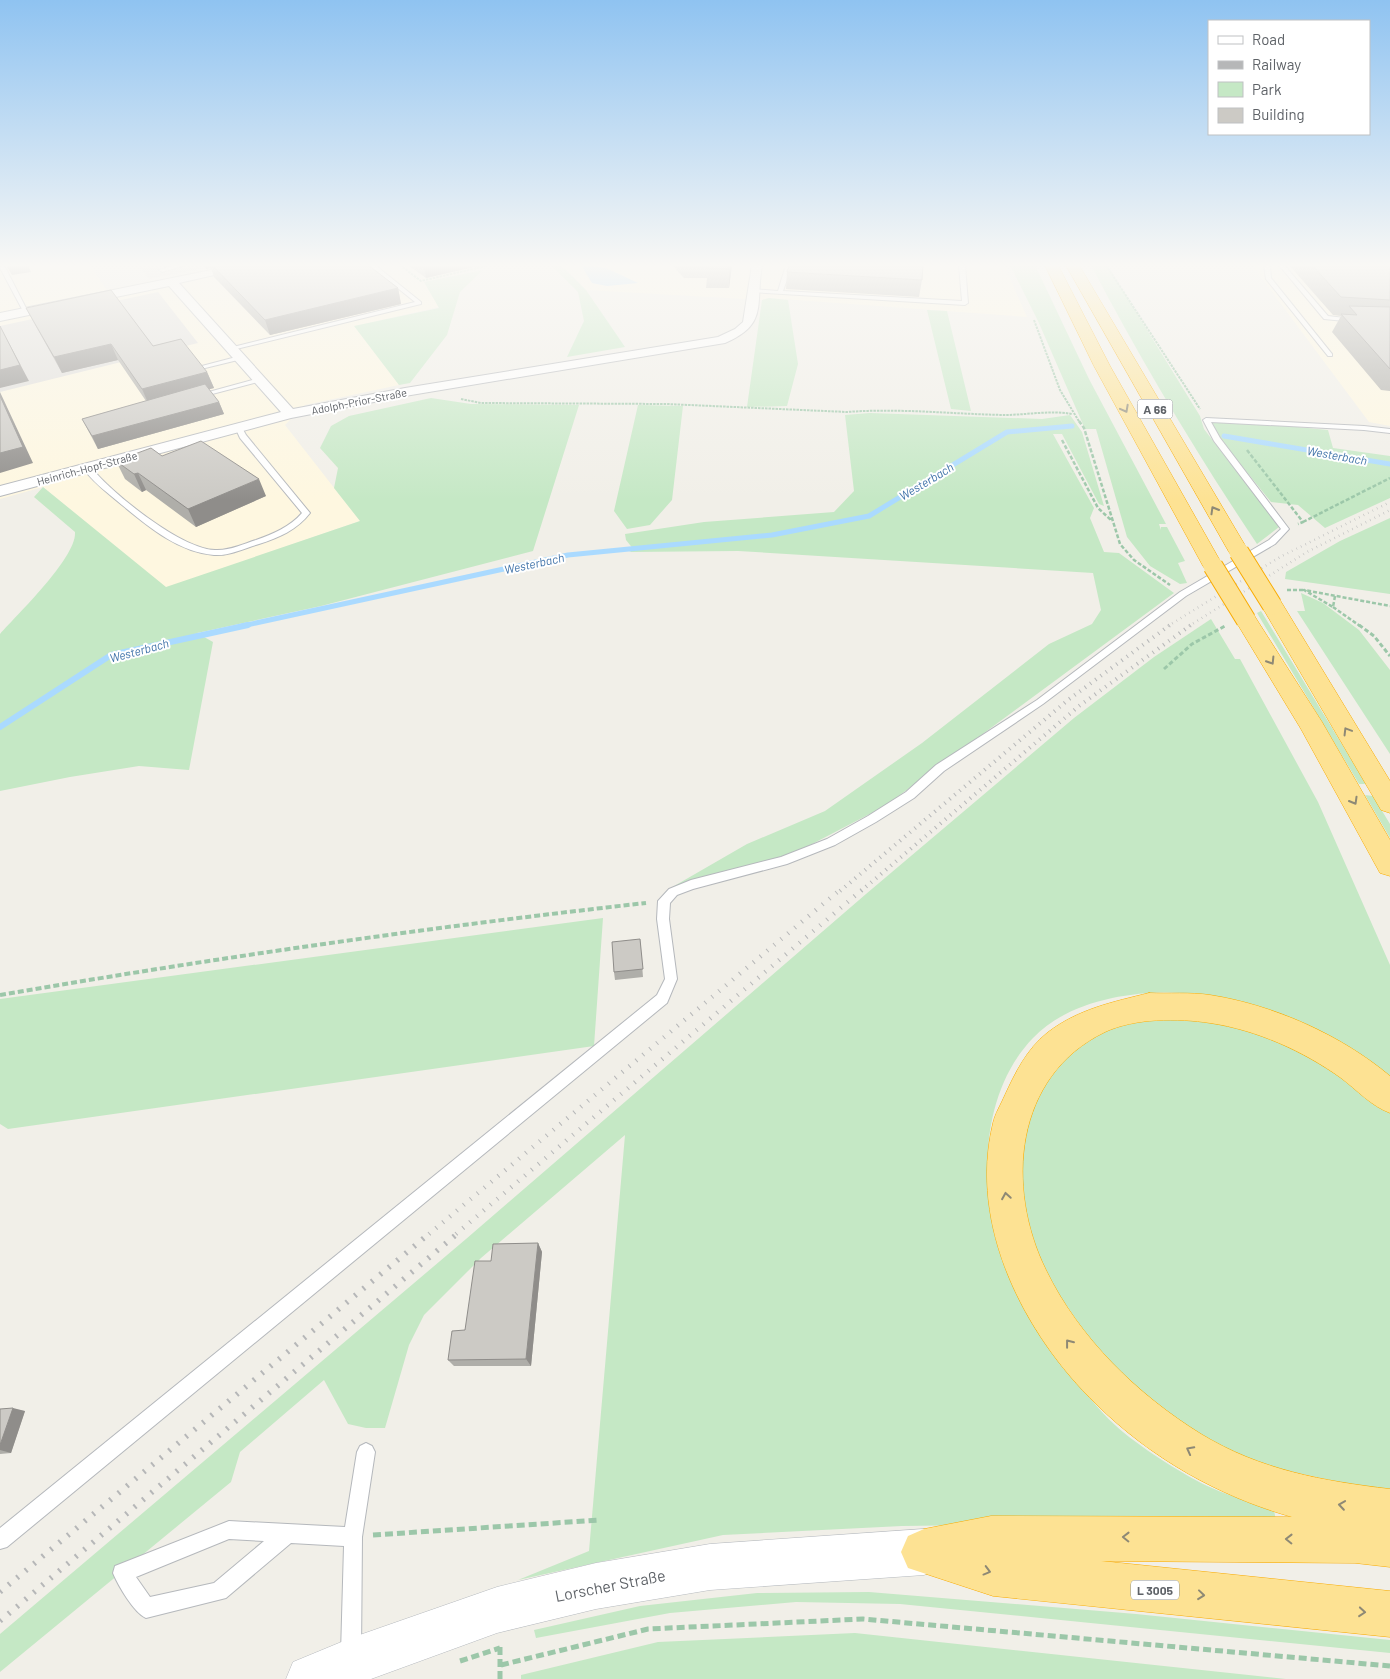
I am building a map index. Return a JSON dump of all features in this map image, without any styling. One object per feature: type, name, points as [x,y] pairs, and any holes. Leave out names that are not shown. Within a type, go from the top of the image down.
[{"type":"highway","name":"A 66","points":[[1091,343],[1213,566],[1312,728],[1390,865]]},
{"type":"highway","name":"A 66","points":[[1118,343],[1239,552],[1390,803]]},
{"type":"highway","points":[[1390,1097],[1346,1063],[1308,1041],[1269,1025],[1230,1013],[1193,1007],[1157,1006],[1124,1011],[1093,1021],[1066,1037],[1043,1058],[1024,1083],[1011,1114],[1005,1149],[1005,1189],[1012,1231],[1028,1275],[1051,1320],[1084,1362],[1124,1403],[1174,1441],[1260,1485],[1314,1501],[1390,1512]]},
{"type":"highway","points":[[924,1552],[991,1538],[1356,1540],[1390,1544]]},
{"type":"highway","name":"L 3005","points":[[924,1552],[993,1573],[1390,1614]]},
{"type":"main road","name":"Lorscher Straße","points":[[330,1670],[498,1610],[596,1586],[710,1567],[924,1552]]},
{"type":"street","points":[[227,343],[290,414]]},
{"type":"street","name":"Adolph-Prior-Straße","points":[[290,414],[405,392],[701,343]]},
{"type":"street","name":"Heinrich-Hopf-Straße","points":[[0,491],[290,414]]},
{"type":"lane","points":[[201,367],[236,353],[270,343]]},
{"type":"lane","points":[[1321,343],[1330,355]]},
{"type":"lane","points":[[187,399],[260,380]]},
{"type":"lane","points":[[1206,420],[1390,431]]},
{"type":"lane","points":[[0,1540],[662,999],[671,980],[663,919],[664,901],[673,892],[691,885],[791,858],[831,842],[872,819],[910,795],[940,768],[1040,702],[1183,594],[1272,542],[1285,529],[1217,439],[1206,420]]},
{"type":"lane","points":[[88,468],[94,477],[158,528],[194,550],[218,553],[276,535],[291,527],[306,512],[243,436],[239,427]]},
{"type":"lane","points":[[330,1670],[366,1452]]},
{"type":"lane","points":[[288,1533],[219,1591],[146,1608],[122,1572],[229,1530],[288,1533],[353,1537]]},
{"type":"path","points":[[1042,343],[1057,384],[1072,414],[1084,428],[1120,544],[1134,560],[1183,594]]},
{"type":"path","points":[[1157,343],[1206,420]]},
{"type":"path","points":[[457,398],[481,403],[667,404],[847,412],[876,410],[965,414],[1062,412],[1072,414]]},
{"type":"path","points":[[1062,440],[1098,508],[1113,521]]},
{"type":"path","points":[[1303,522],[1390,478]]},
{"type":"path","points":[[1390,606],[1304,590],[1333,607],[1374,636],[1390,656]]},
{"type":"path","points":[[1333,607],[1335,596]]},
{"type":"path","points":[[1164,669],[1192,644]]},
{"type":"path","points":[[0,995],[187,963],[486,921],[664,901]]},
{"type":"path","points":[[353,1537],[600,1520]]},
{"type":"path","points":[[500,1679],[500,1665],[648,1629],[863,1619],[1390,1666]]},
{"type":"shaded area","points":[[0,343],[368,343],[399,385],[305,405],[285,425],[360,521],[166,588],[43,487],[0,499]]},
{"type":"shaded area","points":[[0,343],[197,343],[0,392]]},
{"type":"shaded area","points":[[1310,343],[1390,343],[1390,426],[1369,422]]},
{"type":"green space","points":[[367,343],[441,343],[410,383],[399,385]]},
{"type":"green space","points":[[573,343],[623,343],[625,347],[567,357]]},
{"type":"green space","points":[[756,343],[795,343],[798,364],[787,406],[747,407]]},
{"type":"green space","points":[[935,343],[955,343],[971,411],[951,409]]},
{"type":"green space","points":[[1048,343],[1072,343],[1166,524],[1159,524],[1161,530],[1161,527],[1167,527],[1185,561],[1178,563],[1187,583],[1180,584],[1150,566],[1127,537],[1096,429],[1085,429]]},
{"type":"green space","points":[[1134,343],[1155,343],[1200,416],[1204,429],[1279,527],[1257,544],[1213,476],[1170,407]]},
{"type":"green space","points":[[431,398],[471,404],[579,405],[533,551],[321,606],[197,633],[213,642],[189,770],[139,766],[0,791],[0,634],[57,570],[67,556],[73,543],[75,532],[34,497],[43,487],[166,587],[360,521],[334,488],[338,468],[320,448],[331,426],[349,416]]},
{"type":"green space","points":[[638,405],[683,406],[672,500],[650,525],[627,529],[614,511]]},
{"type":"green space","points":[[870,413],[1042,419],[1070,415],[1082,432],[1104,506],[1099,504],[1062,434],[1053,434],[1094,508],[1090,518],[1104,552],[1119,553],[1174,593],[885,806],[791,855],[669,889],[747,844],[825,811],[922,743],[1049,644],[1092,624],[1101,610],[1093,573],[738,551],[629,552],[634,550],[626,540],[625,534],[704,522],[834,512],[854,491],[845,415]]},
{"type":"green space","points":[[1249,422],[1328,430],[1333,448],[1390,456],[1390,498],[1325,528],[1298,505],[1271,502],[1212,429],[1210,423]]},
{"type":"green space","points":[[1390,518],[1390,594],[1285,579],[1286,572],[1340,541]]},
{"type":"green space","points":[[1301,593],[1323,603],[1359,630],[1390,670],[1390,754],[1297,611],[1305,611]]},
{"type":"green space","points":[[1261,611],[1366,784],[1359,784],[1257,613]]},
{"type":"green space","points":[[1211,619],[1235,659],[1240,659],[1318,802],[1390,965],[1390,1079],[1344,1046],[1319,1032],[1294,1020],[1240,1002],[1213,996],[1184,993],[1144,993],[1103,1000],[1083,1006],[1048,1025],[1033,1038],[1016,1059],[1004,1082],[995,1107],[987,1160],[988,1187],[996,1239],[1007,1269],[1062,1359],[1103,1413],[1124,1433],[1161,1460],[1212,1488],[1274,1510],[1276,1521],[902,1526],[723,1535],[518,1580],[589,1551],[625,1135],[481,1258],[424,1315],[409,1345],[385,1428],[366,1428],[348,1424],[324,1380],[240,1452],[231,1482],[0,1672],[0,1634],[466,1239],[866,894],[1074,718],[1154,657]]},
{"type":"green space","points":[[1365,795],[1373,796],[1390,824],[1390,838]]},
{"type":"green space","points":[[603,918],[594,1046],[8,1129],[0,1124],[0,999]]},
{"type":"green space","points":[[1149,1016],[1226,1023],[1304,1050],[1390,1111],[1390,1493],[1247,1462],[1208,1442],[1120,1375],[1090,1340],[1054,1287],[1035,1247],[1021,1196],[1020,1152],[1036,1091],[1057,1061],[1099,1030]]},
{"type":"green space","points":[[869,1592],[1136,1614],[1390,1640],[1390,1653],[900,1604],[796,1602],[670,1613],[536,1638],[534,1630],[640,1606],[757,1593]]},
{"type":"green space","points":[[855,1633],[1286,1679],[521,1679],[521,1675],[658,1642]]},
{"type":"building","points":[[0,343],[9,343],[20,365],[0,370]]},
{"type":"building","points":[[46,343],[151,343],[153,346],[164,343],[184,343],[207,372],[142,389],[111,344],[54,357]]},
{"type":"building","points":[[1367,343],[1390,343],[1390,369]]},
{"type":"building","points":[[205,384],[219,402],[92,436],[82,419]]},
{"type":"building","points":[[0,396],[23,447],[0,453]]},
{"type":"building","points":[[201,441],[259,479],[188,509],[138,473],[134,474],[116,461],[151,448],[162,456]]},
{"type":"building","points":[[640,939],[643,969],[614,972],[612,942]]},
{"type":"building","points":[[538,1243],[526,1359],[448,1360],[452,1331],[465,1330],[475,1261],[491,1261],[493,1244]]},
{"type":"building","points":[[13,1408],[0,1445],[0,1409]]},
{"type":"waterway","name":"Westerbach","points":[[242,626],[568,555],[772,535],[869,516],[1007,432],[1072,426]]},
{"type":"waterway","name":"Westerbach","points":[[1224,436],[1390,464]]},
{"type":"waterway","name":"Westerbach","points":[[0,727],[111,655],[248,625]]},
{"type":"railway","points":[[1168,626],[1280,557],[1390,502]]},
{"type":"railway","points":[[1189,626],[1307,552],[1390,510]]},
{"type":"railway","points":[[840,891],[1068,700],[1170,625]]},
{"type":"railway","points":[[861,891],[1079,706],[1191,625]]},
{"type":"railway","points":[[429,1234],[841,889]]},
{"type":"railway","points":[[456,1234],[863,889]]},
{"type":"railway","points":[[0,1592],[430,1233]]},
{"type":"railway","points":[[0,1621],[458,1233]]}]
